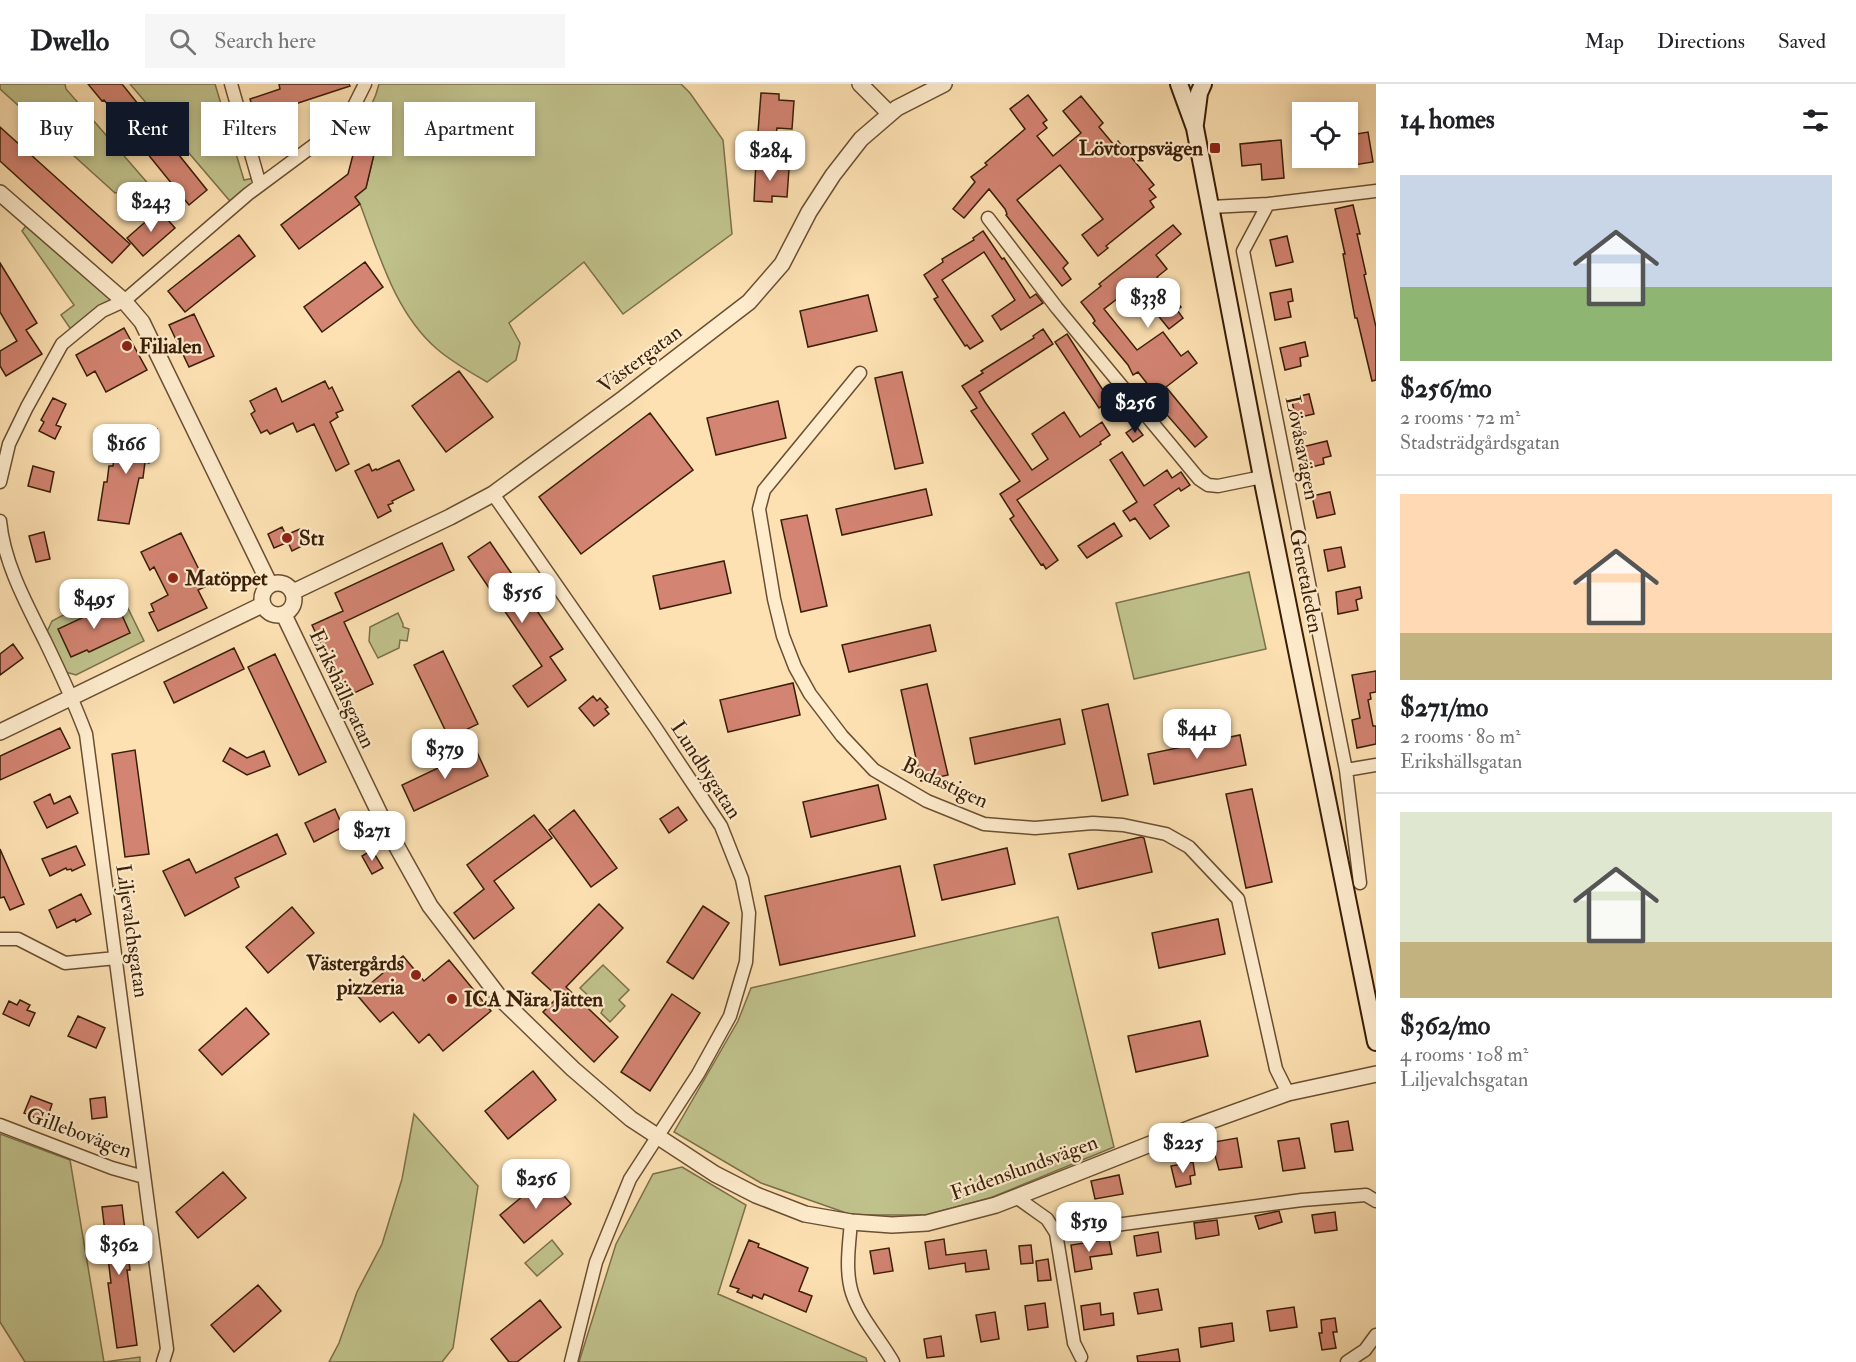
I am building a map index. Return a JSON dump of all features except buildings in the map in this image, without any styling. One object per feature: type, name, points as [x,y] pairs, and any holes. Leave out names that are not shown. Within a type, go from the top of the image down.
[{"type":"main road","name":"Genetaleden","points":[[1179,84],[1195,128],[1262,477],[1376,1042]]},
{"type":"main road","name":"Genetaleden","points":[[1195,128],[1199,93],[1203,84]]},
{"type":"street","points":[[231,84],[260,185]]},
{"type":"street","points":[[0,482],[9,444],[27,406],[62,344],[102,311],[124,301],[260,185],[333,131],[350,114],[365,84]]},
{"type":"street","points":[[860,84],[890,114]]},
{"type":"street","name":"Västergatan","points":[[293,592],[493,494],[749,302],[782,264],[809,212],[833,175],[861,139],[890,114],[944,84]]},
{"type":"street","points":[[1211,207],[1268,204],[1376,191]]},
{"type":"street","points":[[0,193],[124,301],[142,322],[270,585]]},
{"type":"street","name":"Lövåsavägen","points":[[1268,204],[1243,251],[1346,770],[1360,883]]},
{"type":"street","points":[[988,218],[1064,316],[1199,479],[1208,485],[1218,486],[1262,477]]},
{"type":"street","name":"Bodastigen","points":[[860,373],[764,490],[759,509],[774,599],[783,636],[795,667],[810,694],[842,736],[874,770],[927,801],[984,824],[1035,828],[1093,823],[1123,825],[1166,834],[1189,847],[1238,899],[1276,1069],[1288,1093]]},
{"type":"street","name":"Lundbygatan","points":[[493,494],[721,826],[742,879],[749,913],[746,962],[730,1016],[698,1074],[630,1179],[596,1262],[571,1362]]},
{"type":"street","name":"Liljevalchsgatan","points":[[0,521],[5,548],[21,591],[73,698],[86,734],[167,1349],[164,1362]]},
{"type":"street","points":[[281,583],[293,592],[294,603],[290,611],[284,615],[275,616],[268,613],[262,605],[262,597],[270,585],[281,583]]},
{"type":"street","points":[[0,732],[262,605]]},
{"type":"street","name":"Erikshällsgatan","points":[[284,615],[387,829],[430,906],[501,999],[573,1070],[631,1119],[658,1137]]},
{"type":"street","points":[[1346,770],[1376,765]]},
{"type":"street","points":[[0,939],[18,939],[65,963],[116,958]]},
{"type":"street","name":"Fridenslundsvägen","points":[[658,1137],[715,1174],[756,1195],[805,1214],[851,1222],[892,1225],[927,1223],[996,1205],[1191,1128],[1288,1093],[1376,1074]]},
{"type":"street","name":"Gillebovägen","points":[[0,1125],[112,1168],[144,1177]]},
{"type":"street","points":[[1056,1233],[1302,1200],[1366,1195],[1376,1201]]},
{"type":"street","points":[[1016,1197],[1047,1220],[1056,1233],[1074,1343],[1081,1357]]},
{"type":"street","points":[[851,1222],[848,1255],[852,1293],[861,1314],[893,1362]]},
{"type":"street","points":[[1347,1362],[1365,1350],[1376,1335]]},
{"type":"green space","points":[[0,84],[65,84],[66,89],[77,102],[18,102],[18,105],[0,89]]},
{"type":"green space","points":[[130,84],[215,84],[220,102],[201,102],[201,156],[237,156],[244,180],[258,177],[235,207],[189,153],[189,102],[145,102]]},
{"type":"green space","points":[[379,84],[681,84],[690,93],[723,140],[732,234],[623,314],[584,262],[509,323],[520,343],[516,360],[487,382],[437,349],[410,318],[390,282],[360,204],[355,197],[366,187],[374,156],[392,156],[392,102],[373,102]]},
{"type":"green space","points":[[94,121],[106,135],[106,156],[124,156],[164,202],[155,202],[144,187],[115,193],[74,156],[94,156]]},
{"type":"green space","points":[[31,219],[124,301],[74,334],[61,315],[74,305],[22,231]]},
{"type":"green space","points":[[1249,572],[1266,649],[1134,679],[1116,603]]},
{"type":"green space","points":[[121,594],[144,641],[76,675],[62,671],[45,636],[52,621],[101,595],[105,603]]},
{"type":"green space","points":[[398,613],[403,627],[409,629],[407,641],[400,640],[399,648],[378,658],[369,641],[370,627]]},
{"type":"green space","points":[[1058,917],[1114,1147],[990,1198],[926,1215],[852,1215],[761,1183],[674,1132],[738,1021],[751,988]]},
{"type":"green space","points":[[603,965],[629,990],[619,1000],[625,1006],[610,1022],[601,1013],[603,1009],[580,988]]},
{"type":"green space","points":[[414,1114],[478,1186],[453,1348],[442,1362],[329,1362],[339,1343],[357,1292],[382,1244],[402,1179]]},
{"type":"green space","points":[[0,1134],[70,1160],[104,1362],[25,1362],[0,1322]]},
{"type":"green space","points":[[682,1167],[746,1205],[718,1294],[866,1358],[867,1362],[579,1362],[616,1244],[653,1174]]},
{"type":"green space","points":[[552,1240],[563,1254],[537,1276],[525,1263]]},
{"type":"green space","points":[[140,1357],[140,1362],[104,1362]]},
{"type":"place","name":"Lövtorpsvägen","points":[[1215,148]]},
{"type":"place","name":"Filialen","points":[[127,346]]},
{"type":"place","name":"St1","points":[[287,538]]},
{"type":"place","name":"Matöppet","points":[[173,578]]},
{"type":"place","name":"Västergårds pizzeria","points":[[416,975]]},
{"type":"place","name":"ICA Nära Jätten","points":[[452,999]]}]
